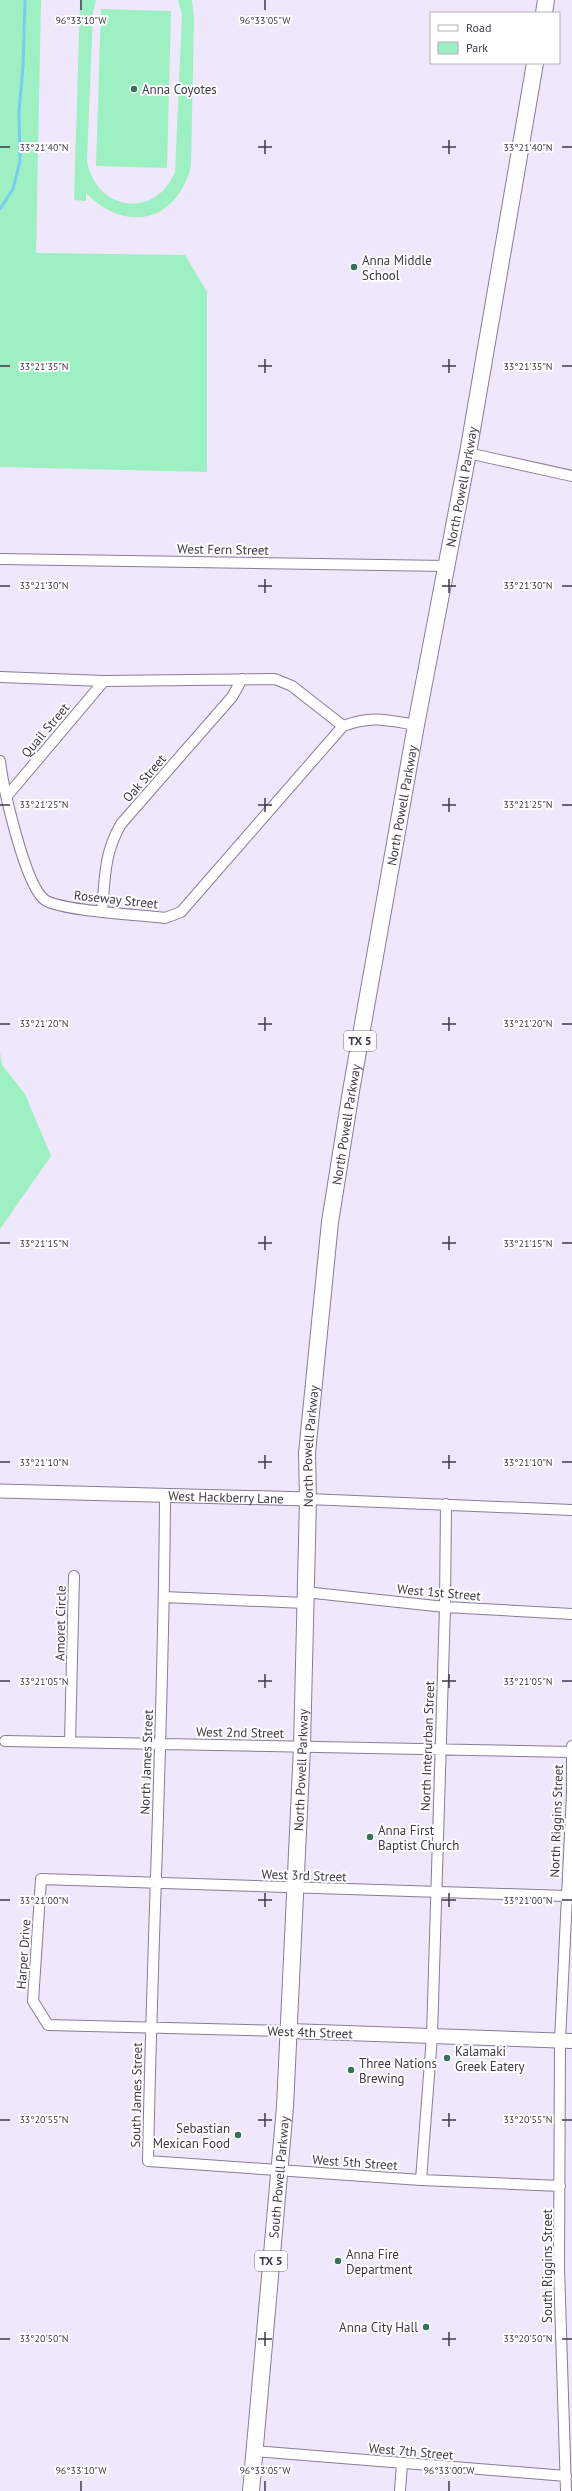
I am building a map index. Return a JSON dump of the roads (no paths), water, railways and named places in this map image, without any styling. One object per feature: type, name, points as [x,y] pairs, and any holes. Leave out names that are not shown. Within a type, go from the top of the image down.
[{"type":"main road","points":[[544,12],[546,0]]},
{"type":"main road","name":"North Powell Parkway","points":[[289,2031],[302,1747],[308,1446],[330,1222],[351,1092],[416,725],[468,453],[536,64]]},
{"type":"main road","name":"West 4th Street","points":[[289,2031],[566,2041]]},
{"type":"main road","name":"South Powell Parkway","points":[[251,2491],[279,2169],[289,2031]]},
{"type":"street","points":[[468,453],[572,476]]},
{"type":"street","name":"West Fern Street","points":[[0,559],[446,566]]},
{"type":"street","points":[[0,678],[104,681],[275,679],[292,686],[343,726],[361,719],[380,718],[416,725]]},
{"type":"street","name":"Oak Street","points":[[102,911],[107,857],[111,842],[121,824],[232,696],[242,679]]},
{"type":"street","name":"Quail Street","points":[[7,796],[104,681]]},
{"type":"street","name":"Roseway Street","points":[[0,762],[24,862],[44,900],[60,906],[166,918],[181,912],[343,726]]},
{"type":"street","name":"West Hackberry Lane","points":[[0,1491],[308,1499],[572,1510]]},
{"type":"street","name":"North James Street","points":[[150,2029],[164,1597],[165,1495]]},
{"type":"street","name":"North Interurban Street","points":[[421,2180],[432,2036],[439,1749],[445,1607],[446,1504]]},
{"type":"street","name":"Amoret Circle","points":[[70,1742],[74,1576]]},
{"type":"street","name":"West 1st Street","points":[[164,1597],[305,1598],[572,1614]]},
{"type":"street","name":"West 2nd Street","points":[[5,1741],[572,1752]]},
{"type":"street","name":"North Riggins Street","points":[[566,2041],[566,1896],[572,1746]]},
{"type":"street","name":"West 3rd Street","points":[[41,1879],[566,1896]]},
{"type":"street","name":"Harper Drive","points":[[41,1879],[33,2000],[48,2025]]},
{"type":"street","name":"West 4th Street","points":[[48,2025],[150,2029],[289,2031]]},
{"type":"street","name":"South James Street","points":[[148,2161],[150,2029]]},
{"type":"street","name":"South Riggins Street","points":[[566,2041],[560,2186],[559,2275],[566,2491]]},
{"type":"street","name":"West 5th Street","points":[[148,2161],[421,2180],[560,2186]]},
{"type":"street","name":"West 7th Street","points":[[254,2451],[566,2476]]},
{"type":"street","points":[[400,2491],[402,2463]]},
{"type":"waterway","points":[[0,209],[13,189],[20,161],[19,111],[23,67],[25,0]]},
{"type":"place","name":"Anna Coyotes","points":[[134,89]]},
{"type":"place","name":"Anna Middle School","points":[[354,267]]},
{"type":"place","name":"Anna First Baptist Church","points":[[370,1837]]},
{"type":"place","name":"Kalamaki Greek Eatery","points":[[447,2058]]},
{"type":"place","name":"Three Nations Brewing","points":[[351,2070]]},
{"type":"place","name":"Sebastian Mexican Food","points":[[238,2135]]},
{"type":"place","name":"Anna Fire Department","points":[[338,2261]]},
{"type":"place","name":"Anna City Hall","points":[[426,2327]]}]
